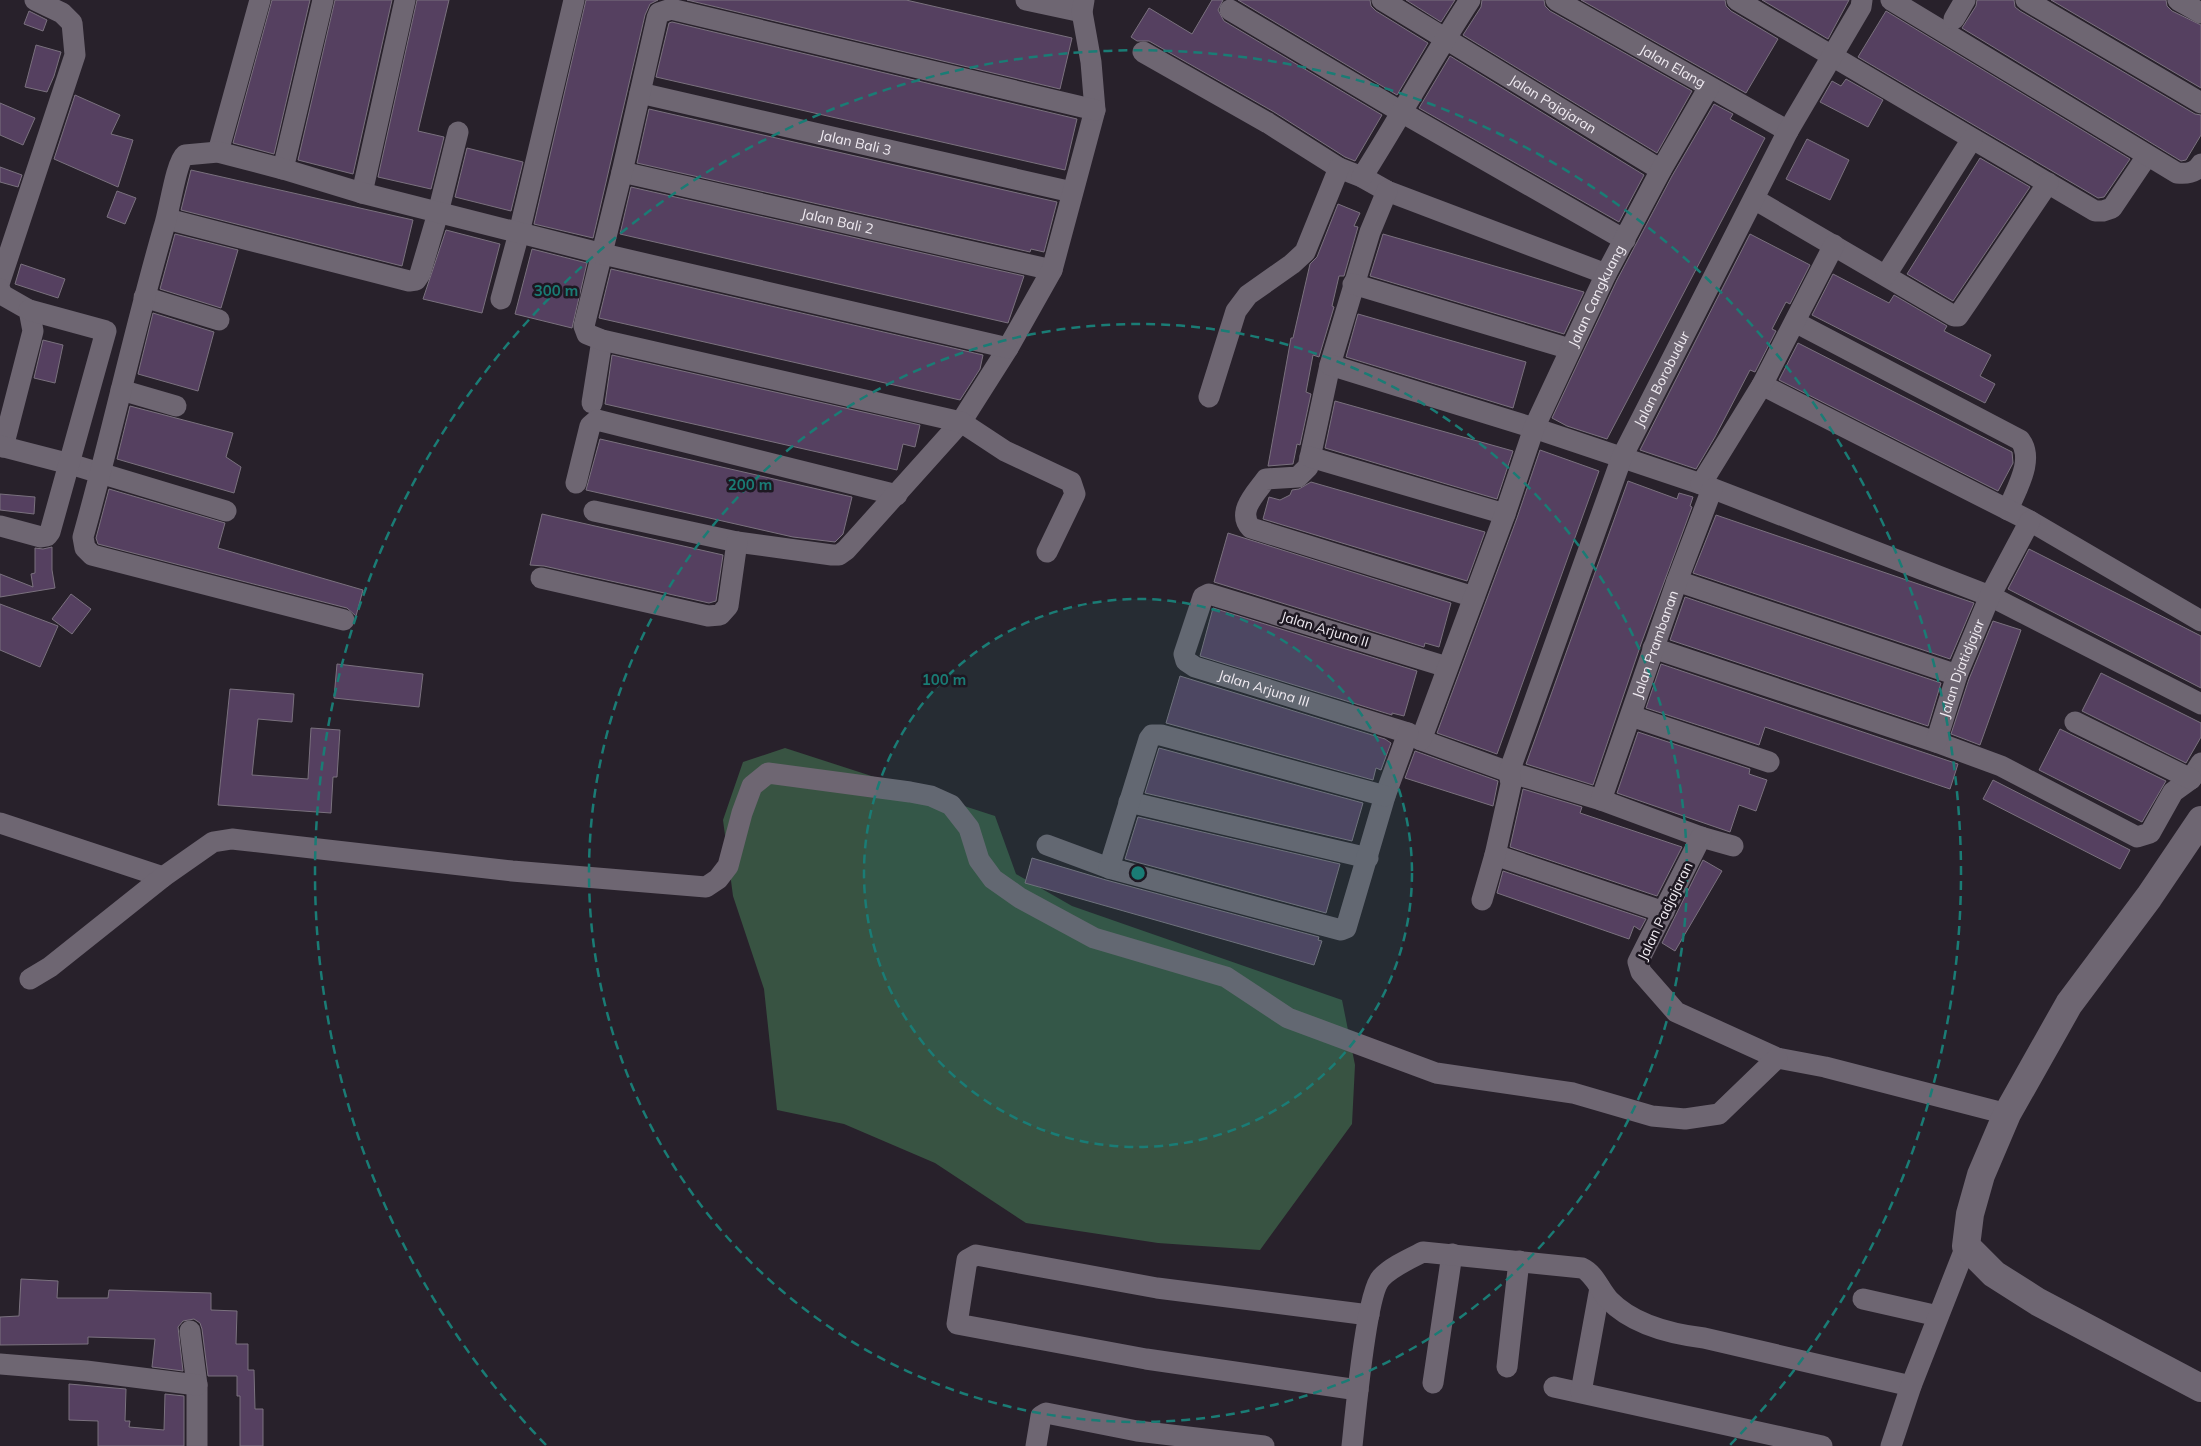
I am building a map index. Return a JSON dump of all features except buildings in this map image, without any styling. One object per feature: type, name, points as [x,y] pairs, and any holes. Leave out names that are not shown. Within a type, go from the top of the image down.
[{"type":"street","points":[[0,281],[75,55],[72,22],[62,12],[35,0]]},
{"type":"street","points":[[218,152],[260,0]]},
{"type":"street","points":[[284,169],[323,0]]},
{"type":"street","points":[[362,193],[406,0]]},
{"type":"street","points":[[501,299],[574,0]]},
{"type":"street","points":[[594,511],[737,542],[840,554],[897,495],[961,422],[1008,348],[1052,270],[1095,110],[1083,6],[1026,0]]},
{"type":"street","name":"Jalan Pajajaran","points":[[1382,0],[1661,170]]},
{"type":"street","points":[[1362,177],[1403,113],[1444,39],[1470,0]]},
{"type":"street","name":"Jalan Elang","points":[[1556,0],[1788,131]]},
{"type":"street","points":[[1737,0],[2095,211],[2104,211],[2112,208],[2147,156]]},
{"type":"street","points":[[1891,0],[2177,173],[2186,174],[2198,168],[2201,164]]},
{"type":"street","points":[[1954,19],[1965,0]]},
{"type":"street","points":[[2026,0],[2201,103]]},
{"type":"street","points":[[2178,0],[2201,13]]},
{"type":"street","name":"Jalan Borobudur","points":[[1482,900],[1495,855],[1511,784],[1509,772],[1622,457],[1788,131],[1831,56],[1865,2]]},
{"type":"street","points":[[1046,552],[1075,494],[1071,482],[1005,451],[961,422],[602,340],[586,334],[584,326],[603,254],[659,13],[671,9],[1095,110]]},
{"type":"street","points":[[1230,10],[1403,113],[1625,240]]},
{"type":"street","points":[[1143,52],[1268,123],[1339,168],[1362,177],[1387,191],[1606,274]]},
{"type":"street","name":"Jalan Cangkuang","points":[[1109,868],[1341,930],[1346,928],[1385,796],[1447,667],[1505,514],[1534,428],[1606,274],[1661,170],[1709,86]]},
{"type":"street","name":"Jalan Bali 3","points":[[640,93],[1072,192]]},
{"type":"street","points":[[167,220],[409,281],[416,280],[420,274],[438,213],[458,132]]},
{"type":"street","points":[[1886,275],[1972,139]]},
{"type":"street","points":[[344,620],[92,555],[85,548],[83,537],[144,297],[167,220],[181,158],[191,154],[218,152],[284,169],[362,193],[518,234],[1008,348]]},
{"type":"street","points":[[1209,397],[1236,311],[1248,295],[1292,264],[1305,252],[1339,168]]},
{"type":"street","name":"Jalan Bali 2","points":[[622,172],[1052,270]]},
{"type":"street","points":[[1754,198],[1886,275],[1944,312],[1958,316],[2048,183]]},
{"type":"street","points":[[1387,191],[1370,232],[1330,366],[1308,467],[1298,477],[1266,479],[1255,492],[1244,514],[1245,523],[1251,528],[1474,597]]},
{"type":"street","name":"Jalan Prambanan","points":[[1601,800],[1677,581],[1706,486],[1762,386],[1834,245]]},
{"type":"street","points":[[1354,284],[1570,349]]},
{"type":"street","points":[[0,289],[1,294],[29,310],[106,332],[50,532],[47,536],[41,537],[0,526]]},
{"type":"street","points":[[144,297],[219,320]]},
{"type":"street","points":[[29,310],[33,332],[2,446],[70,464],[226,511]]},
{"type":"street","points":[[1795,322],[2020,440],[2026,448],[2027,460],[2008,510]]},
{"type":"street","points":[[592,403],[602,340]]},
{"type":"street","points":[[1330,366],[1534,428],[1706,486],[1990,596],[2201,704]]},
{"type":"street","points":[[1762,386],[2030,520],[2201,621]]},
{"type":"street","points":[[121,390],[176,406]]},
{"type":"street","points":[[576,483],[590,426],[596,420],[897,495]]},
{"type":"street","points":[[1310,457],[1505,514]]},
{"type":"street","name":"Jalan Djatidjajar","points":[[1936,742],[1957,675],[1990,596],[2030,520]]},
{"type":"street","points":[[541,578],[708,616],[720,615],[728,606],[737,542]]},
{"type":"street","points":[[1677,581],[1957,675]]},
{"type":"street","name":"Jalan Arjuna II","points":[[1203,597],[1209,594],[1218,595],[1447,667]]},
{"type":"street","name":"Jalan Arjuna III","points":[[1203,597],[1184,654],[1186,661],[1195,666],[1414,737]]},
{"type":"street","points":[[1653,648],[1936,742],[2001,766],[2138,837],[2150,833],[2173,792],[2196,771],[2075,722]]},
{"type":"street","points":[[1631,716],[1770,762]]},
{"type":"street","points":[[1047,845],[1109,868],[1152,734],[1161,734],[1385,796]]},
{"type":"street","points":[[1414,737],[1509,772],[1601,800],[1701,837],[1733,846]]},
{"type":"street","points":[[30,979],[50,967],[163,878],[213,842],[232,839],[512,871],[706,888],[718,879],[728,866],[742,813],[752,786],[768,773],[789,774],[932,796],[951,805],[969,828],[979,860],[993,879],[1020,898],[1094,938],[1226,977],[1288,1018],[1436,1073],[1573,1093],[1652,1116],[1685,1119],[1719,1114],[1777,1058]]},
{"type":"street","points":[[1129,802],[1368,858]]},
{"type":"street","points":[[1891,1446],[1911,1386],[1966,1246],[1970,1214],[1981,1174],[2007,1114],[2069,1004],[2149,898],[2201,820]]},
{"type":"street","points":[[0,823],[163,878]]},
{"type":"street","name":"Jalan Padjajaran","points":[[1701,837],[1638,962],[1641,972],[1676,1012],[1777,1058],[1825,1067],[2007,1114]]},
{"type":"street","points":[[1495,855],[1664,912]]},
{"type":"street","points":[[1966,1246],[1994,1274],[2038,1302],[2201,1388]]},
{"type":"street","points":[[1352,1446],[1369,1315],[1379,1279],[1407,1260],[1423,1252],[1582,1268],[1590,1271],[1610,1301],[1635,1318],[1670,1332],[1704,1338],[1911,1386]]},
{"type":"street","points":[[1433,1383],[1452,1254]]},
{"type":"street","points":[[1358,1390],[1146,1359],[957,1324],[967,1260],[976,1255],[1157,1288],[1369,1315]]},
{"type":"street","points":[[1507,1367],[1519,1261]]},
{"type":"street","points":[[1581,1392],[1600,1288]]},
{"type":"street","points":[[1863,1299],[1938,1316]]},
{"type":"street","points":[[190,1332],[197,1385],[197,1446]]},
{"type":"street","points":[[0,1364],[86,1371],[197,1385]]},
{"type":"street","points":[[1554,1387],[1822,1446]]},
{"type":"street","points":[[1036,1446],[1041,1416],[1046,1413],[1137,1431],[1264,1446]]},
{"type":"green space","points":[[785,748],[995,816],[1016,874],[1072,906],[1342,1000],[1355,1065],[1352,1124],[1260,1250],[1158,1243],[1026,1223],[935,1163],[844,1124],[777,1110],[764,989],[733,896],[723,820],[743,762]]}]
